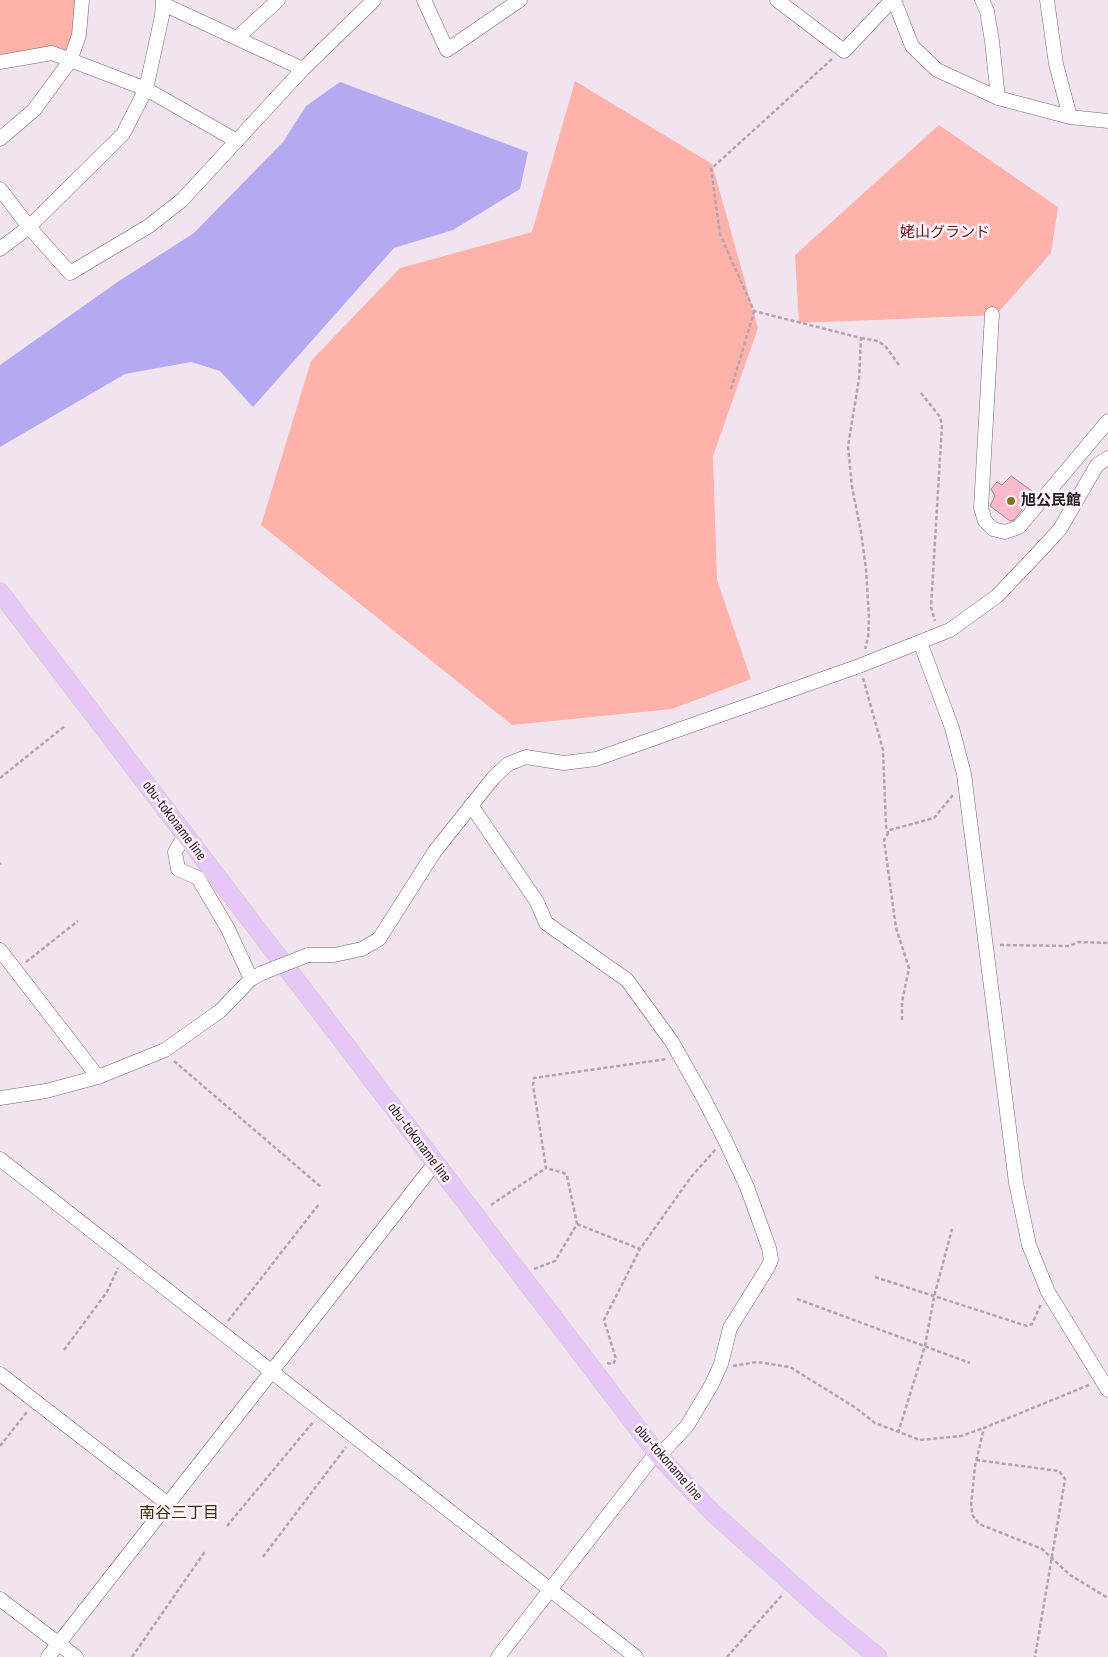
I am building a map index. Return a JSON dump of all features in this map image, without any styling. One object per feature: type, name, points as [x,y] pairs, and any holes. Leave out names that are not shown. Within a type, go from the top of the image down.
[{"type":"main road","name":"obu-tokoname line","points":[[0,592],[658,1454],[713,1514],[878,1657]]},
{"type":"street","points":[[0,139],[34,110],[70,61],[79,35],[82,0]]},
{"type":"street","points":[[237,38],[278,0]]},
{"type":"street","points":[[0,189],[29,227],[70,273],[149,226],[182,200],[304,69],[374,0]]},
{"type":"street","points":[[424,0],[446,50],[520,0]]},
{"type":"street","points":[[778,0],[844,50],[893,0],[912,46],[937,70],[998,98],[1070,117],[1108,121]]},
{"type":"street","points":[[982,0],[987,11],[992,41],[998,98]]},
{"type":"street","points":[[1047,0],[1056,64],[1070,117]]},
{"type":"street","points":[[0,249],[29,227],[123,134],[146,89],[157,46],[163,2],[304,69]]},
{"type":"street","points":[[0,62],[52,53],[146,89],[237,141]]},
{"type":"street","points":[[992,314],[981,508],[985,521],[993,529],[1006,532],[1019,527],[1108,421]]},
{"type":"street","points":[[0,1098],[46,1091],[98,1077],[165,1050],[220,1011],[256,976],[308,955],[334,955],[362,948],[379,939],[435,851],[471,805],[508,764],[526,757],[564,763],[596,759],[862,665],[950,630],[997,596],[1032,560],[1060,529],[1097,465],[1108,458]]},
{"type":"street","points":[[920,642],[952,728],[965,787],[1016,1184],[1029,1246],[1048,1292],[1104,1385]]},
{"type":"street","points":[[471,805],[537,902],[546,923],[627,980],[680,1056],[726,1142],[747,1188],[769,1248],[771,1260],[763,1277],[748,1296],[730,1328],[721,1364],[712,1384],[687,1426],[658,1454],[498,1657]]},
{"type":"street","points":[[185,835],[175,852],[178,869],[198,878],[256,976]]},
{"type":"street","points":[[0,950],[98,1077]]},
{"type":"street","points":[[0,1159],[271,1374],[636,1657]]},
{"type":"street","points":[[48,1657],[435,1164]]},
{"type":"street","points":[[0,1374],[168,1504]]},
{"type":"street","points":[[0,1599],[76,1657]]},
{"type":"path","points":[[731,389],[754,311],[720,234],[710,169],[842,49]]},
{"type":"path","points":[[754,311],[878,341],[886,347],[899,365]]},
{"type":"path","points":[[861,338],[859,379],[848,446],[852,487],[861,532],[870,618],[862,665],[882,742],[886,785],[886,826],[888,833]]},
{"type":"path","points":[[921,393],[940,417],[942,425],[931,607],[940,634]]},
{"type":"path","points":[[0,778],[65,726]]},
{"type":"path","points":[[902,1020],[902,1002],[909,968],[896,928],[884,840],[890,830],[934,818],[958,790],[965,787]]},
{"type":"path","points":[[16,970],[78,921]]},
{"type":"path","points":[[986,944],[1069,946],[1079,942],[1108,942]]},
{"type":"path","points":[[165,1050],[168,1057],[321,1187]]},
{"type":"path","points":[[546,1168],[533,1085],[534,1078],[680,1056]]},
{"type":"path","points":[[601,1359],[608,1364],[613,1364],[616,1359],[604,1320],[640,1250],[701,1165],[715,1149],[726,1142]]},
{"type":"path","points":[[491,1206],[546,1168],[564,1172],[567,1176],[578,1224],[555,1261],[520,1274]]},
{"type":"path","points":[[220,1333],[319,1204]]},
{"type":"path","points":[[578,1224],[640,1250]]},
{"type":"path","points":[[898,1433],[925,1346],[934,1298],[952,1230]]},
{"type":"path","points":[[64,1350],[107,1292],[124,1257]]},
{"type":"path","points":[[875,1278],[1027,1326],[1032,1324],[1048,1292]]},
{"type":"path","points":[[798,1300],[970,1363]]},
{"type":"path","points":[[721,1364],[737,1366],[757,1362],[790,1367],[856,1408],[876,1423],[920,1440],[937,1440],[961,1436],[1104,1385]]},
{"type":"path","points":[[0,1446],[36,1402]]},
{"type":"path","points":[[227,1526],[321,1412]]},
{"type":"path","points":[[984,1428],[976,1460],[971,1506],[973,1516],[979,1524],[1042,1549],[1052,1560],[1088,1588],[1108,1598]]},
{"type":"path","points":[[263,1557],[354,1438]]},
{"type":"path","points":[[976,1460],[1063,1473],[1065,1479],[1035,1657]]},
{"type":"path","points":[[132,1657],[206,1550]]},
{"type":"path","points":[[727,1657],[792,1584]]},
{"type":"green space","points":[[0,0],[82,0],[70,61],[52,53],[0,62]]},
{"type":"green space","points":[[575,81],[712,164],[758,328],[713,456],[717,580],[751,679],[672,709],[512,725],[261,525],[311,361],[400,268],[532,232]]},
{"type":"green space","name":"姥山グランド","points":[[939,125],[1058,207],[1051,253],[996,315],[799,323],[795,255]]},
{"type":"shaded area","points":[[340,82],[528,152],[520,189],[453,230],[394,248],[253,407],[220,371],[191,362],[125,374],[0,447],[0,365],[119,281],[194,233],[283,142],[306,106]]},
{"type":"building","name":"旭公民館","points":[[1011,476],[1035,493],[1014,520],[1010,521],[990,506],[995,496],[991,489],[997,482],[1002,485]]},
{"type":"place","name":"旭公民館","points":[[1011,501]]},
{"type":"district","name":"南谷三丁目","points":[[179,1514]]}]
